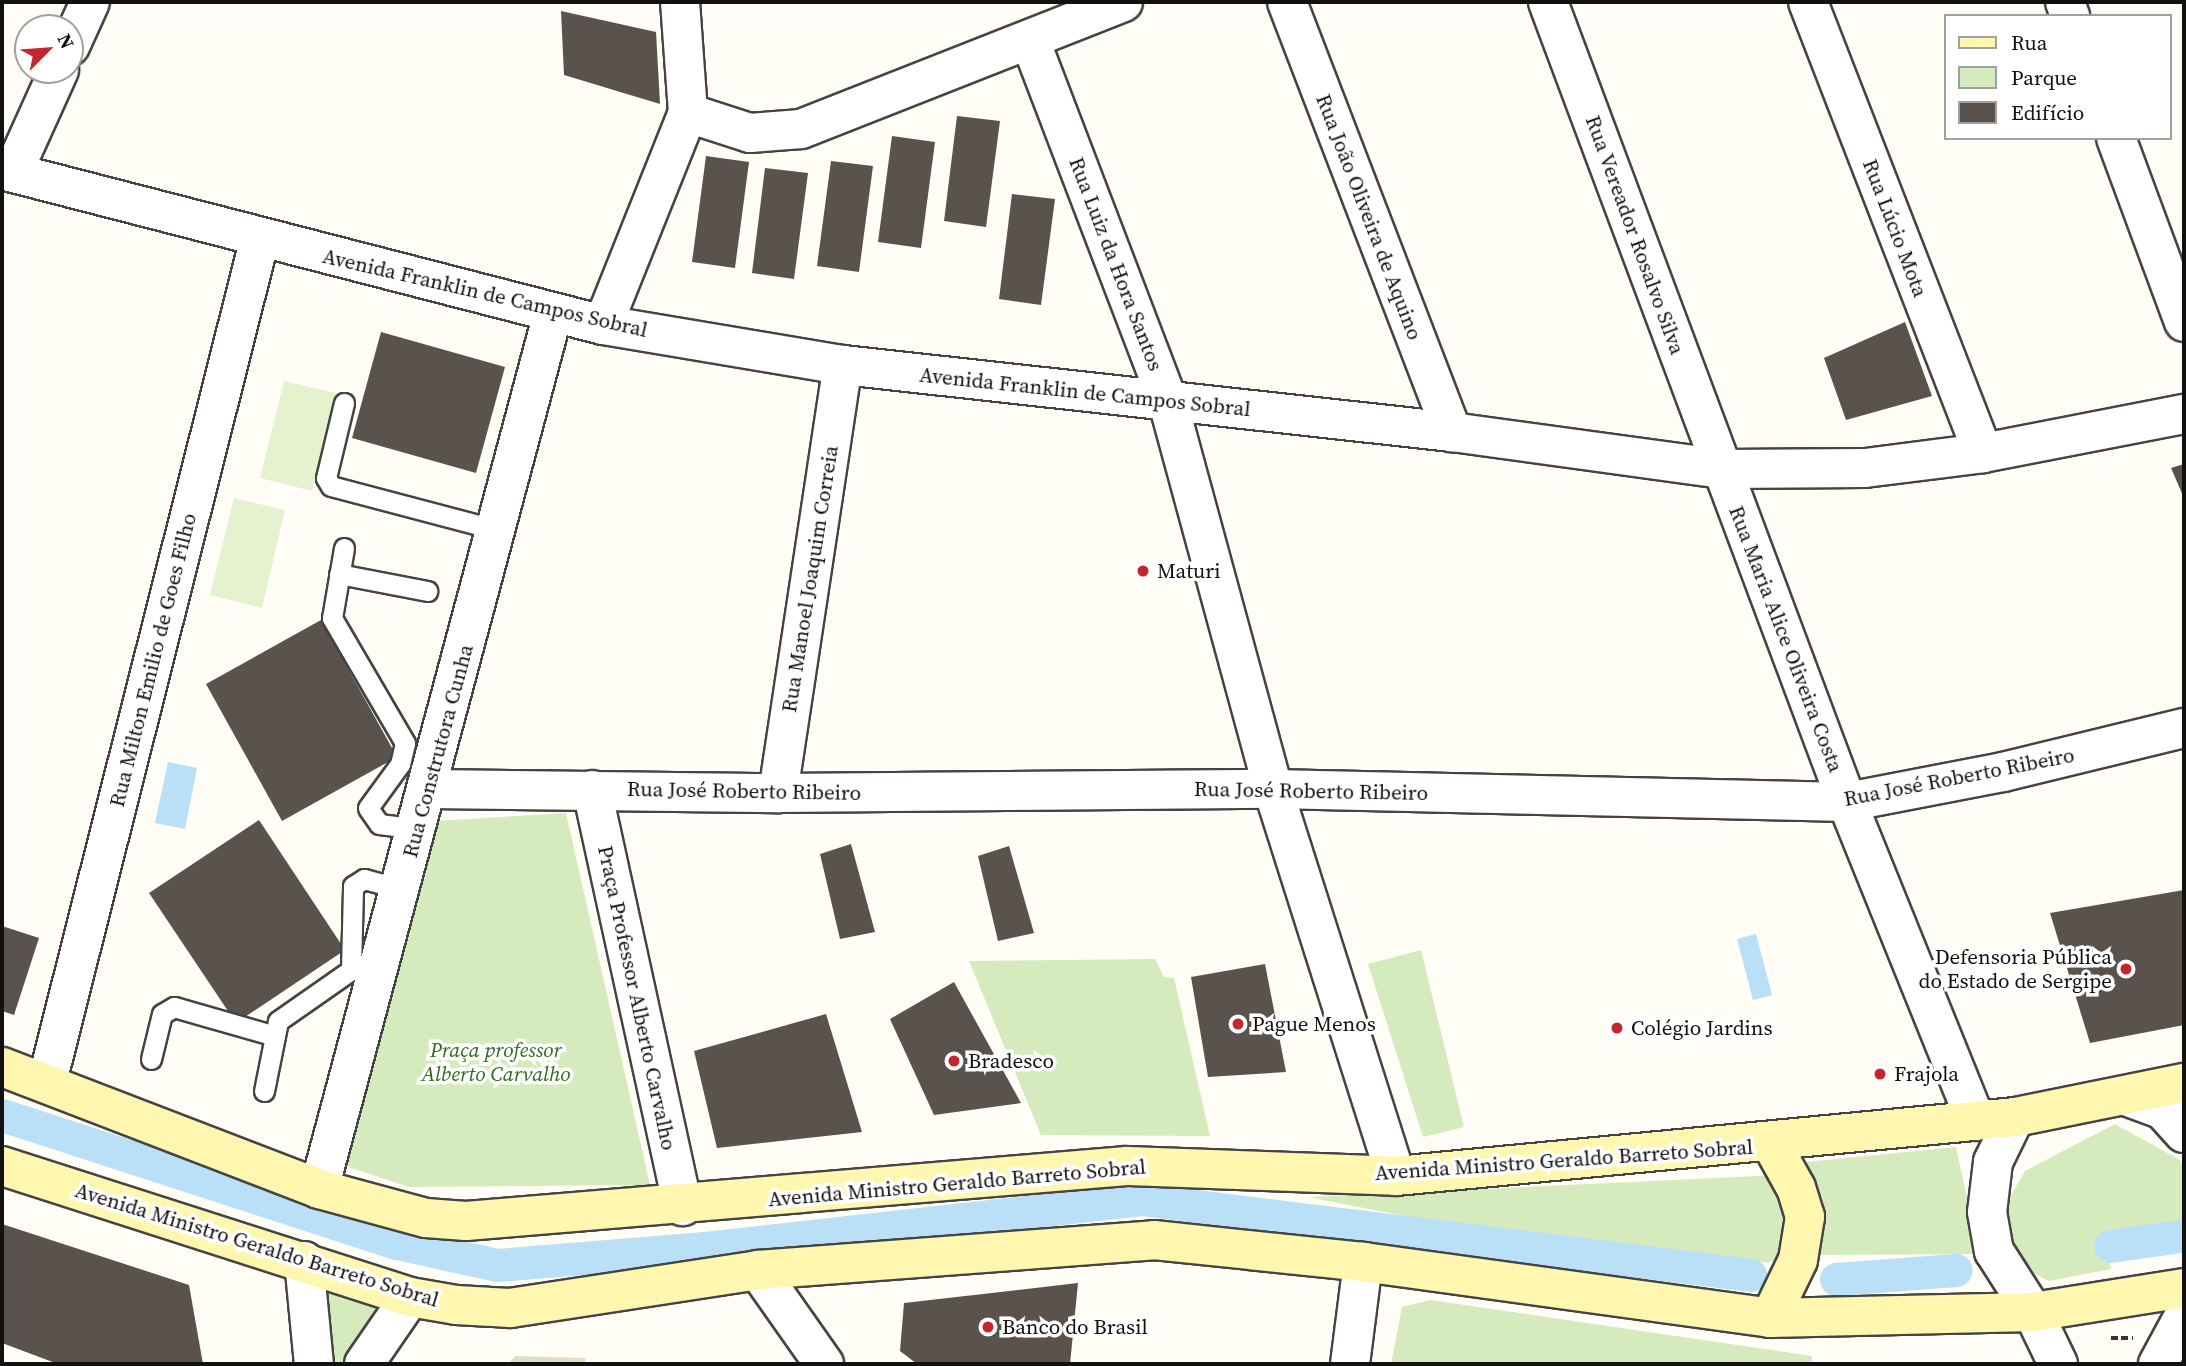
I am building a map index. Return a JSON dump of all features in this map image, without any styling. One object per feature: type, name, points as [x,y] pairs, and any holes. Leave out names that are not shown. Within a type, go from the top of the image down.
[{"type":"main road","name":"Avenida Ministro Geraldo Barreto Sobral","points":[[2,1068],[47,1082],[319,1188],[426,1218],[466,1221],[683,1206],[1128,1166],[1396,1176],[1771,1143],[2015,1117],[2128,1097],[2184,1083]]},
{"type":"main road","points":[[1770,1318],[1798,1261],[1805,1224],[1796,1188],[1771,1143]]},
{"type":"main road","name":"Avenida Ministro Geraldo Barreto Sobral","points":[[2,1166],[410,1297],[510,1308],[758,1270],[1154,1240],[1363,1262],[1770,1318],[2033,1312],[2184,1288]]},
{"type":"street","points":[[603,325],[688,113],[680,2]]},
{"type":"street","points":[[688,113],[750,134],[801,129],[1123,2]]},
{"type":"street","name":"Rua João Oliveira de Aquino","points":[[1287,2],[1452,432]]},
{"type":"street","name":"Rua Vereador Rosalvo Silva","points":[[1548,2],[1723,469]]},
{"type":"street","name":"Rua Lúcio Mota","points":[[1808,2],[1983,453]]},
{"type":"street","name":"Rua Luiz da Hora Santos","points":[[1030,40],[1168,402],[1273,789],[1396,1176]]},
{"type":"street","points":[[7,171],[52,84]]},
{"type":"street","points":[[2117,140],[2184,322]]},
{"type":"street","name":"Avenida Franklin de Campos Sobral","points":[[7,171],[603,325],[843,365],[1452,432],[1723,469],[1865,468],[1983,453],[2184,414]]},
{"type":"street","name":"Rua Milton Emilio de Goes Filho","points":[[47,1082],[260,238]]},
{"type":"street","name":"Rua Construtora Cunha","points":[[319,1188],[429,789],[553,313]]},
{"type":"street","name":"Rua Manoel Joaquim Correia","points":[[778,793],[843,365]]},
{"type":"street","name":"Rua Maria Alice Oliveira Costa","points":[[1723,469],[1847,802],[1976,1121]]},
{"type":"street","name":"Rua José Roberto Ribeiro","points":[[429,789],[778,793],[1273,789],[1847,802],[2003,772],[2184,728]]},
{"type":"street","name":"Praça Professor Alberto Carvalho","points":[[592,790],[683,1206]]},
{"type":"street","points":[[2128,1097],[2163,1110],[2184,1133]]},
{"type":"street","points":[[2015,1117],[1993,1162],[1987,1212],[1994,1251],[2033,1312],[2054,1356]]},
{"type":"street","points":[[304,1261],[314,1364]]},
{"type":"street","points":[[1350,1364],[1363,1262]]},
{"type":"street","points":[[758,1270],[824,1364]]},
{"type":"street","points":[[364,1364],[410,1297]]},
{"type":"lane","points":[[344,402],[326,478],[331,486],[497,530]]},
{"type":"lane","points":[[344,548],[331,618],[405,743],[400,764],[368,808],[379,824],[418,830]]},
{"type":"lane","points":[[339,575],[427,591]]},
{"type":"lane","points":[[264,1091],[282,1014],[351,970],[357,881],[402,889]]},
{"type":"lane","points":[[151,1059],[162,1014],[174,1007],[275,1036]]},
{"type":"path","points":[[2054,1356],[2109,1338],[2171,1340]]},
{"type":"green space","points":[[284,381],[335,393],[312,491],[260,478]]},
{"type":"green space","points":[[234,498],[285,510],[262,608],[210,595]]},
{"type":"green space","name":"Praça professor Alberto Carvalho","points":[[566,813],[650,1185],[409,1187],[339,1164],[435,821]]},
{"type":"green space","points":[[1421,950],[1464,1127],[1423,1137],[1368,964]]},
{"type":"green space","points":[[1155,959],[1164,977],[1174,978],[1210,1136],[1041,1135],[969,961]]},
{"type":"green space","points":[[2115,1124],[2180,1160],[2184,1170],[2184,1219],[2104,1238],[2111,1269],[2049,1281],[2021,1267],[2006,1237],[2004,1207],[2025,1171]]},
{"type":"green space","points":[[1956,1147],[1979,1254],[1808,1255],[1818,1222],[1806,1162]]},
{"type":"green space","points":[[1782,1175],[1794,1187],[1784,1255],[1768,1263],[1506,1236],[1308,1197]]},
{"type":"green space","points":[[313,1273],[382,1296],[346,1364],[325,1364]]},
{"type":"green space","points":[[1431,1300],[1812,1356],[1811,1364],[1391,1364],[1402,1307]]},
{"type":"green space","points":[[515,1356],[585,1358],[586,1364],[508,1364]]},
{"type":"water","points":[[168,762],[197,768],[185,829],[155,823]]},
{"type":"water","points":[[1756,934],[1772,995],[1753,1000],[1737,939]]},
{"type":"building","points":[[561,11],[656,32],[660,104],[564,75]]},
{"type":"building","points":[[957,116],[1000,121],[986,227],[944,221]]},
{"type":"building","points":[[892,136],[935,142],[921,248],[878,242]]},
{"type":"building","points":[[706,156],[749,162],[735,268],[692,262]]},
{"type":"building","points":[[831,161],[873,166],[859,272],[817,266]]},
{"type":"building","points":[[765,168],[808,173],[794,279],[752,273]]},
{"type":"building","points":[[1012,194],[1055,199],[1041,305],[999,299]]},
{"type":"building","points":[[1905,322],[1932,396],[1846,420],[1824,358]]},
{"type":"building","points":[[381,332],[505,367],[476,473],[352,438]]},
{"type":"building","points":[[2184,464],[2184,498],[2171,468]]},
{"type":"building","points":[[321,620],[397,757],[282,821],[206,684]]},
{"type":"building","points":[[259,820],[345,950],[236,1023],[149,893]]},
{"type":"building","points":[[851,844],[875,932],[840,939],[820,854]]},
{"type":"building","points":[[1009,846],[1034,933],[998,941],[978,856]]},
{"type":"building","name":"Defensoria Pública do Estado de Sergipe","points":[[2184,890],[2184,1025],[2090,1043],[2050,913]]},
{"type":"building","points":[[2,926],[39,938],[14,1015],[2,1011]]},
{"type":"building","name":"Pague Menos","points":[[1265,964],[1286,1072],[1208,1077],[1191,977]]},
{"type":"building","name":"Bradesco","points":[[954,982],[1021,1103],[934,1115],[890,1019]]},
{"type":"building","points":[[826,1014],[862,1132],[717,1148],[694,1051]]},
{"type":"building","points":[[2,1224],[189,1285],[203,1364],[58,1364],[2,1343]]},
{"type":"building","name":"Banco do Brasil","points":[[1078,1283],[1070,1364],[917,1364],[900,1351],[904,1303]]},
{"type":"waterway","points":[[2,1115],[397,1243],[497,1265],[705,1248],[1141,1199],[1750,1275]]},
{"type":"waterway","points":[[2110,1246],[2180,1236]]},
{"type":"waterway","points":[[1836,1279],[1956,1270]]},
{"type":"place","name":"Maturi","points":[[1143,571]]},
{"type":"place","name":"Defensoria Pública do Estado de Sergipe","points":[[2126,969]]},
{"type":"place","name":"Pague Menos","points":[[1238,1024]]},
{"type":"place","name":"Colégio Jardins","points":[[1617,1028]]},
{"type":"place","name":"Bradesco","points":[[954,1061]]},
{"type":"place","name":"Frajola","points":[[1880,1074]]},
{"type":"place","name":"Banco do Brasil","points":[[988,1327]]}]
